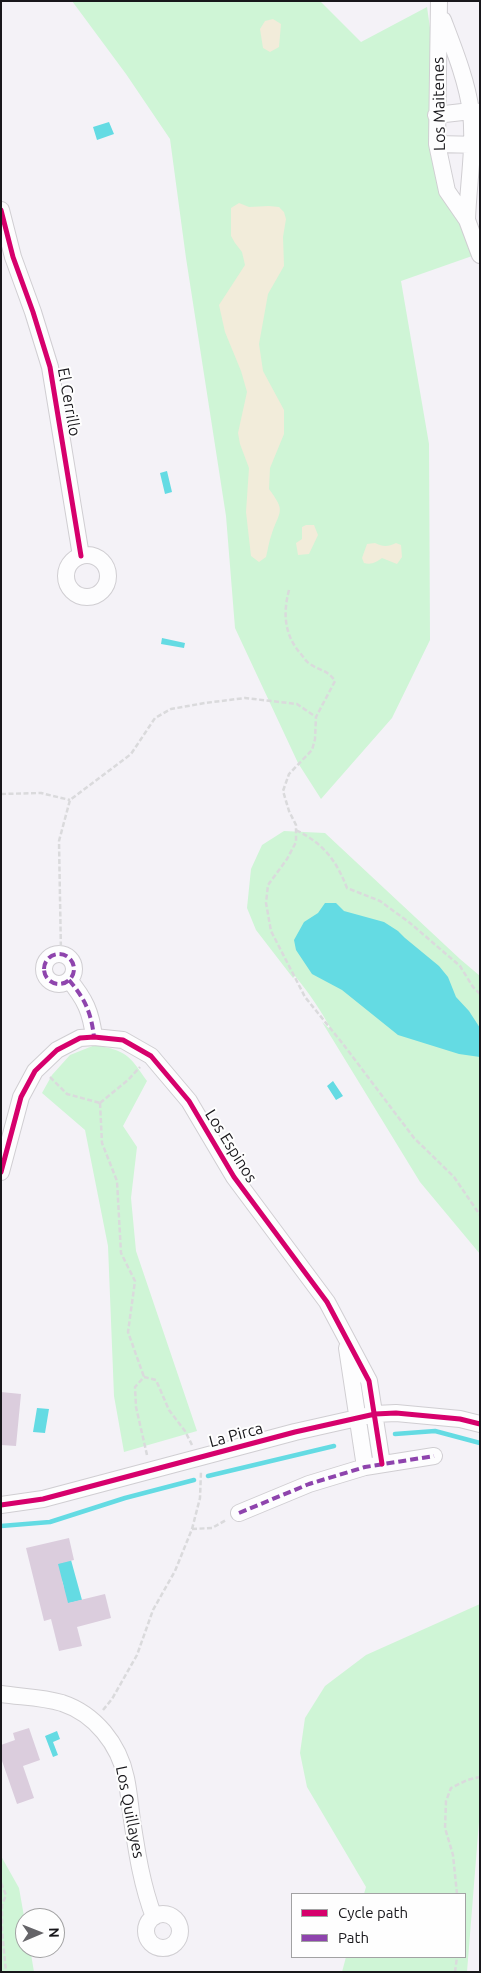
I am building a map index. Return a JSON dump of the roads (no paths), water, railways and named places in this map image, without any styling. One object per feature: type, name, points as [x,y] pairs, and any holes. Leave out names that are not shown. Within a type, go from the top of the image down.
[{"type":"street","name":"Los Maitenes","points":[[440,6],[475,112],[476,145],[467,220]]},
{"type":"street","name":"Los Maitenes","points":[[440,6],[436,115],[437,144],[447,191],[467,220],[480,255]]},
{"type":"street","points":[[436,115],[475,112]]},
{"type":"street","points":[[437,144],[476,145]]},
{"type":"street","name":"El Cerrillo","points":[[1,210],[13,257],[50,367],[81,556]]},
{"type":"street","name":"El Cerrillo","points":[[1,241],[13,257]]},
{"type":"street","points":[[56,954],[61,954],[73,962],[74,972],[69,980],[65,983],[55,983],[47,978],[45,964],[48,959],[56,954]]},
{"type":"street","points":[[69,980],[87,1005],[94,1037]]},
{"type":"street","name":"Los Espinos","points":[[1,1172],[22,1097],[35,1071],[57,1050],[80,1038],[94,1037],[123,1040],[151,1056],[189,1101],[234,1177],[327,1302],[369,1381],[382,1464]]},
{"type":"street","name":"Los Espinos","points":[[346,1336],[365,1468]]},
{"type":"street","name":"La Pirca","points":[[1,1505],[43,1500],[199,1458],[375,1414],[396,1412],[460,1419],[480,1424]]},
{"type":"street","points":[[239,1514],[309,1484],[382,1464],[434,1456]]},
{"type":"street","name":"Los Quillayes","points":[[1,1694],[62,1703],[83,1713],[94,1721],[112,1743],[124,1772],[146,1898],[154,1917]]},
{"type":"water","points":[[109,122],[114,134],[97,140],[93,127]]},
{"type":"water","points":[[167,471],[172,492],[165,494],[160,473]]},
{"type":"water","points":[[162,638],[185,643],[184,648],[161,644]]},
{"type":"water","points":[[325,903],[336,903],[344,911],[384,922],[398,931],[439,966],[448,977],[456,997],[469,1011],[480,1028],[480,1057],[459,1054],[398,1035],[342,990],[312,974],[296,950],[294,940],[304,922],[318,913]]},
{"type":"water","points":[[333,1081],[343,1096],[336,1100],[327,1086]]},
{"type":"water","points":[[37,1408],[49,1409],[45,1433],[33,1432]]},
{"type":"water","points":[[71,1560],[82,1600],[61,1605],[63,1583],[58,1575],[48,1566]]},
{"type":"water","points":[[57,1731],[60,1739],[53,1742],[58,1755],[53,1757],[45,1736]]},
{"type":"waterway","points":[[395,1434],[435,1431],[480,1443]]},
{"type":"waterway","points":[[208,1476],[334,1446]]},
{"type":"waterway","points":[[1,1526],[50,1522],[125,1498],[194,1480]]}]
